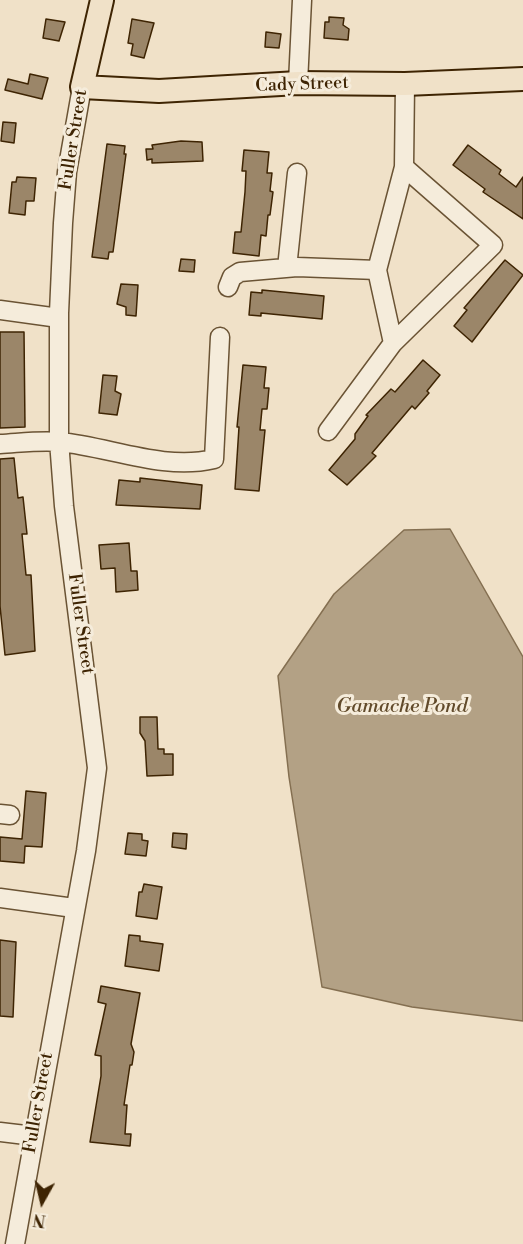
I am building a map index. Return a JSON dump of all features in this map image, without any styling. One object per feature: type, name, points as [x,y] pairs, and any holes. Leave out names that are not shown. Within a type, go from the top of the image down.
[{"type":"main road","name":"Fuller Street","points":[[82,87],[102,0]]},
{"type":"main road","name":"Cady Street","points":[[82,87],[159,91],[298,83],[405,84],[523,79]]},
{"type":"street","points":[[298,83],[302,0]]},
{"type":"street","points":[[393,343],[377,270],[404,167],[405,84]]},
{"type":"street","name":"Fuller Street","points":[[15,1244],[86,851],[98,768],[64,506],[59,441],[59,318],[67,172],[82,87]]},
{"type":"street","points":[[328,431],[393,343],[493,245],[404,167]]},
{"type":"street","points":[[287,268],[297,173]]},
{"type":"street","points":[[228,287],[232,277],[240,272],[287,268],[377,270]]},
{"type":"street","points":[[0,310],[59,318]]},
{"type":"street","points":[[0,444],[59,441],[143,458],[200,463],[214,459],[220,337]]},
{"type":"street","points":[[0,898],[74,908]]},
{"type":"street","points":[[0,1132],[34,1136]]},
{"type":"water","name":"Gamache Pond","points":[[450,529],[523,657],[523,1021],[412,1007],[322,987],[289,777],[278,676],[334,594],[404,530]]},
{"type":"building","points":[[329,17],[344,18],[343,25],[349,29],[348,40],[324,38],[325,22],[329,22]]},
{"type":"building","points":[[46,19],[65,22],[59,41],[43,38]]},
{"type":"building","points":[[132,19],[154,23],[144,58],[131,55],[133,44],[128,43]]},
{"type":"building","points":[[266,32],[281,34],[279,48],[265,47]]},
{"type":"building","points":[[30,74],[48,78],[42,99],[5,90],[8,79],[28,84]]},
{"type":"building","points":[[3,122],[16,123],[14,143],[1,141]]},
{"type":"building","points":[[181,141],[202,142],[203,161],[152,163],[152,159],[147,160],[146,149],[153,149],[152,145]]},
{"type":"building","points":[[107,144],[125,146],[124,154],[126,154],[113,252],[109,252],[108,259],[92,257]]},
{"type":"building","points":[[468,145],[501,170],[499,174],[516,187],[523,177],[523,219],[483,192],[485,189],[453,165]]},
{"type":"building","points":[[244,150],[269,152],[267,173],[272,173],[270,191],[273,192],[270,215],[268,215],[266,236],[261,235],[259,256],[233,253],[235,232],[241,232],[246,171],[242,171]]},
{"type":"building","points":[[17,177],[36,178],[34,201],[26,201],[25,215],[9,213],[12,182],[16,182]]},
{"type":"building","points":[[181,259],[195,260],[194,272],[179,271]]},
{"type":"building","points":[[505,260],[523,275],[472,342],[454,326],[467,310],[464,308]]},
{"type":"building","points":[[121,284],[138,285],[136,316],[126,315],[126,307],[117,304]]},
{"type":"building","points":[[262,290],[324,296],[322,319],[261,313],[261,316],[249,315],[251,292],[262,293]]},
{"type":"building","points":[[0,332],[24,332],[25,427],[0,428]]},
{"type":"building","points":[[423,360],[440,375],[427,391],[429,393],[415,409],[412,406],[372,453],[376,456],[347,485],[329,470],[355,439],[355,434],[368,416],[366,415],[391,389],[395,392]]},
{"type":"building","points":[[243,365],[266,367],[264,388],[269,388],[267,409],[262,409],[260,430],[265,430],[259,491],[235,489],[239,427],[237,427]]},
{"type":"building","points":[[103,375],[117,376],[115,391],[121,394],[117,415],[99,413]]},
{"type":"building","points":[[14,458],[18,498],[23,497],[27,534],[22,534],[26,575],[31,575],[35,651],[5,655],[0,606],[0,459]]},
{"type":"building","points":[[140,478],[202,485],[200,509],[116,505],[119,480],[140,482]]},
{"type":"building","points":[[129,543],[131,571],[137,571],[138,590],[116,592],[115,568],[101,569],[99,545]]},
{"type":"building","points":[[140,717],[157,717],[158,749],[164,749],[164,754],[173,754],[173,775],[147,776],[145,741],[140,733]]},
{"type":"building","points":[[26,791],[46,793],[42,847],[25,846],[24,863],[0,861],[0,837],[22,839]]},
{"type":"building","points":[[128,833],[142,834],[142,840],[148,841],[146,856],[125,854]]},
{"type":"building","points":[[173,833],[187,834],[186,849],[172,847]]},
{"type":"building","points":[[144,884],[162,887],[157,919],[136,916],[139,892],[142,892]]},
{"type":"building","points":[[129,935],[140,936],[140,941],[163,944],[159,971],[125,966]]},
{"type":"building","points":[[0,940],[16,942],[13,1017],[0,1016]]},
{"type":"building","points":[[101,986],[140,993],[131,1044],[134,1052],[124,1105],[127,1105],[125,1134],[131,1134],[130,1146],[90,1142],[101,1076],[101,1056],[95,1055],[106,1004],[98,1002]]}]
